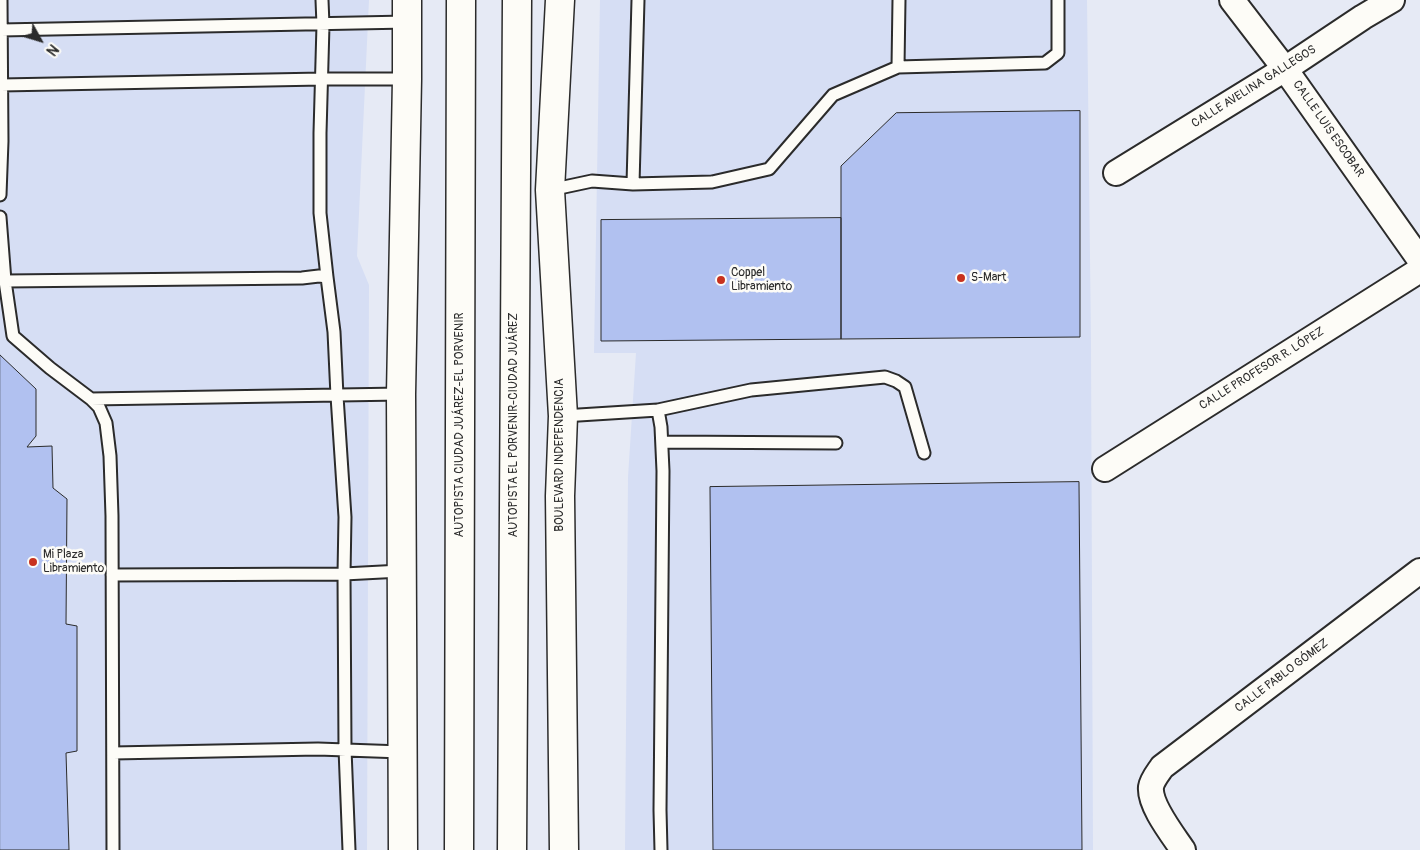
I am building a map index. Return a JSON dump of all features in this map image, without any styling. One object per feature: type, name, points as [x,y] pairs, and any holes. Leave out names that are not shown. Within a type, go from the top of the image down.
[{"type":"main road","name":"AUTOPISTA CIUDAD JUÁREZ-EL PORVENIR","points":[[458,850],[461,0]]},
{"type":"main road","name":"AUTOPISTA EL PORVENIR-CIUDAD JUÁREZ","points":[[512,850],[517,0]]},
{"type":"main road","name":"BOULEVARD INDEPENDENCIA","points":[[560,0],[550,190],[562,416],[560,496],[564,850]]},
{"type":"main road","points":[[403,850],[401,394],[408,79],[407,11]]},
{"type":"street","name":"CALLE LUIS ESCOBAR","points":[[1232,0],[1285,69],[1420,260]]},
{"type":"street","name":"CALLE AVELINA GALLEGOS","points":[[1116,173],[1285,69],[1392,0]]},
{"type":"street","name":"CALLE PROFESOR R. LÓPEZ","points":[[1105,469],[1420,270]]},
{"type":"street","name":"CALLE PABLO GÓMEZ","points":[[1183,850],[1158,812],[1152,797],[1151,788],[1154,779],[1162,767],[1420,571]]},
{"type":"lane","points":[[0,195],[2,141],[1,0]]},
{"type":"lane","points":[[322,0],[320,213],[334,332],[345,518],[345,749],[349,850]]},
{"type":"lane","points":[[633,184],[638,0]]},
{"type":"lane","points":[[898,67],[899,0]]},
{"type":"lane","points":[[550,190],[592,181],[633,184],[712,182],[768,169],[833,95],[898,67],[1045,63],[1058,53],[1058,0]]},
{"type":"lane","points":[[1,30],[323,24],[407,11]]},
{"type":"lane","points":[[1,85],[322,78],[408,79]]},
{"type":"lane","points":[[0,217],[5,280],[13,336],[99,407],[106,423],[110,456],[112,574],[113,850]]},
{"type":"lane","points":[[5,280],[302,278],[319,276],[327,278]]},
{"type":"lane","points":[[562,416],[658,410],[751,390],[885,377],[905,387],[924,453]]},
{"type":"lane","points":[[91,400],[401,394]]},
{"type":"lane","points":[[658,410],[662,442],[663,491],[661,850]]},
{"type":"lane","points":[[662,442],[836,443]]},
{"type":"lane","points":[[112,574],[344,574],[401,571]]},
{"type":"lane","points":[[112,753],[345,749],[402,752]]},
{"type":"shaded area","points":[[0,0],[369,0],[357,256],[369,285],[367,850],[0,850]]},
{"type":"shaded area","points":[[600,0],[1087,0],[1091,342],[1093,850],[625,850],[628,477],[636,353],[594,353]]},
{"type":"building","name":"S-Mart","points":[[1080,111],[1080,337],[841,339],[841,166],[896,113]]},
{"type":"building","name":"Coppel Libramiento","points":[[841,218],[841,339],[601,341],[601,220]]},
{"type":"building","name":"Mi Plaza Libramiento","points":[[0,355],[36,389],[36,436],[27,447],[52,446],[53,488],[67,499],[66,624],[77,626],[77,751],[66,753],[69,850],[0,850]]},
{"type":"building","points":[[1079,482],[1082,850],[713,850],[710,487]]},
{"type":"place","name":"S-Mart","points":[[961,278]]},
{"type":"place","name":"Coppel Libramiento","points":[[721,280]]},
{"type":"place","name":"Mi Plaza Libramiento","points":[[33,562]]}]
